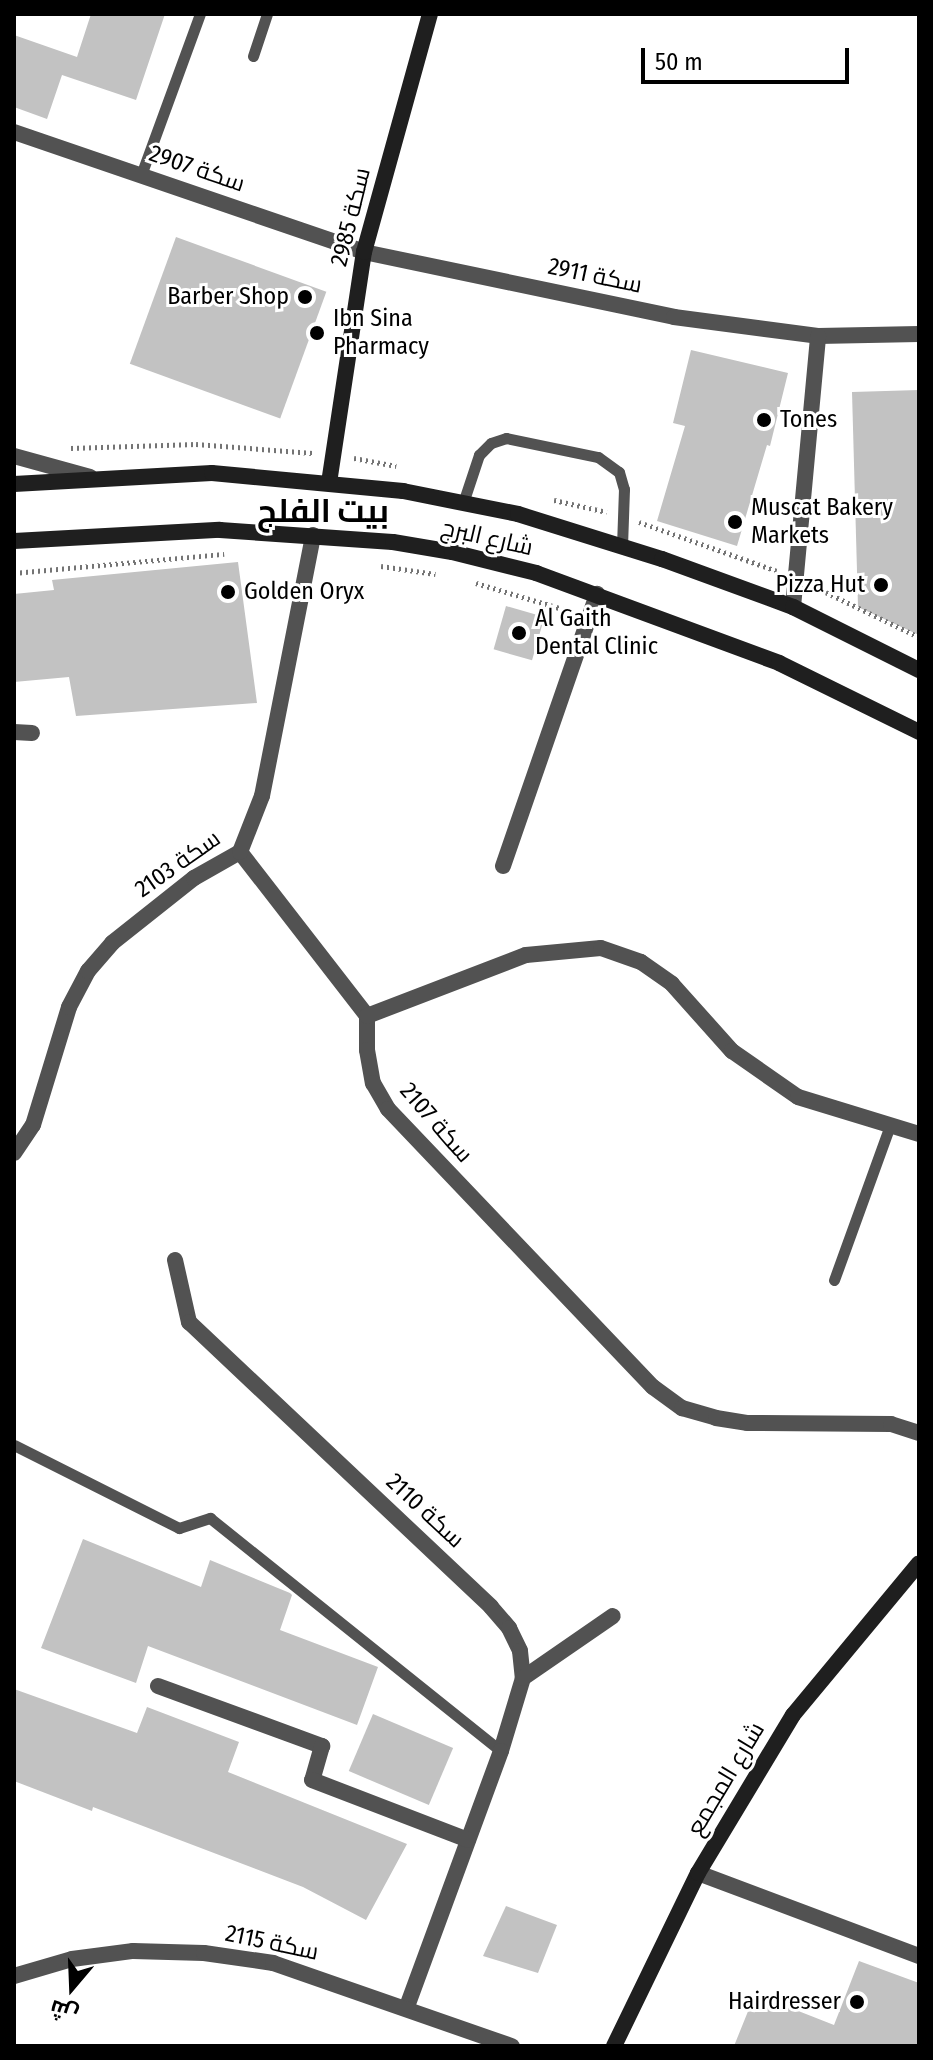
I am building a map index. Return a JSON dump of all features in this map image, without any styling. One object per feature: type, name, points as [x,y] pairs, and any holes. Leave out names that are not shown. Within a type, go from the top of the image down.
[{"type":"main road","name":"سكة 2985","points":[[329,483],[364,252],[430,14]]},
{"type":"main road","name":"شارع البرج","points":[[14,484],[90,477],[212,473],[403,491],[518,514],[622,546],[793,607],[919,670]]},
{"type":"main road","name":"شارع البرج","points":[[14,541],[220,530],[313,535],[452,552],[536,573],[779,663],[919,732]]},
{"type":"main road","name":"شارع المجمع","points":[[614,2046],[698,1873],[793,1715],[919,1563]]},
{"type":"street","name":"سكة 2907","points":[[14,132],[364,252]]},
{"type":"street","name":"سكة 2911","points":[[364,252],[674,317],[818,336],[919,334]]},
{"type":"street","points":[[793,607],[818,336]]},
{"type":"street","points":[[14,456],[90,477]]},
{"type":"street","name":"سكة 2103","points":[[14,1153],[33,1125],[69,1007],[88,971],[112,943],[194,878],[240,852],[262,796],[313,535]]},
{"type":"street","points":[[503,866],[597,594]]},
{"type":"street","points":[[14,732],[32,733]]},
{"type":"street","points":[[240,852],[367,1016],[526,955],[601,948],[641,962],[672,984],[732,1051],[798,1097],[919,1134]]},
{"type":"street","name":"سكة 2107","points":[[367,1016],[367,1050],[373,1083],[388,1109],[653,1387],[682,1408],[716,1418],[747,1423],[891,1424],[919,1433]]},
{"type":"street","name":"سكة 2110","points":[[175,1260],[189,1322],[491,1607],[509,1628],[520,1651],[523,1678],[501,1751],[407,2007]]},
{"type":"street","points":[[523,1678],[613,1616]]},
{"type":"street","points":[[158,1686],[322,1746],[312,1780],[468,1840]]},
{"type":"street","points":[[698,1873],[919,1956]]},
{"type":"street","name":"سكة 2115","points":[[14,1976],[72,1959],[133,1951],[204,1953],[273,1963],[512,2046]]},
{"type":"lane","points":[[141,175],[200,14]]},
{"type":"lane","points":[[253,56],[267,14]]},
{"type":"lane","points":[[463,503],[479,455],[491,443],[506,438],[598,457],[619,472],[624,489],[622,546]]},
{"type":"lane","points":[[834,1280],[890,1125]]},
{"type":"lane","points":[[14,1445],[179,1528],[210,1518],[501,1751]]},
{"type":"path","points":[[14,573],[228,554]]},
{"type":"path","points":[[378,565],[441,575]]},
{"type":"path","points":[[471,582],[590,617]]},
{"type":"building","points":[[91,14],[165,14],[136,100],[62,75],[47,119],[14,107],[14,35],[77,57]]},
{"type":"building","points":[[176,237],[326,292],[280,419],[130,364]]},
{"type":"building","points":[[691,350],[788,373],[770,446],[767,445],[737,546],[657,521],[685,426],[673,423]]},
{"type":"building","points":[[919,390],[919,635],[858,607],[852,392]]},
{"type":"building","points":[[238,562],[257,703],[76,716],[69,677],[14,682],[14,594],[54,590],[52,580]]},
{"type":"building","name":"Al Gaith Dental Clinic","points":[[506,606],[544,617],[532,660],[494,649]]},
{"type":"building","points":[[83,1539],[201,1587],[210,1560],[290,1593],[292,1595],[280,1630],[378,1667],[357,1725],[148,1646],[136,1683],[41,1648]]},
{"type":"building","points":[[14,1689],[137,1733],[147,1707],[239,1742],[228,1772],[407,1844],[366,1920],[303,1887],[93,1807],[92,1811],[14,1781]]},
{"type":"building","points":[[373,1714],[453,1748],[429,1805],[349,1771]]},
{"type":"building","points":[[506,1906],[557,1925],[538,1973],[483,1956]]},
{"type":"building","points":[[859,1961],[919,1983],[919,2046],[734,2046],[755,1994],[834,2025]]},
{"type":"place","name":"Barber Shop","points":[[305,297]]},
{"type":"place","name":"Ibn Sina Pharmacy","points":[[317,333]]},
{"type":"place","name":"Tones","points":[[764,420]]},
{"type":"place","name":"Muscat Bakery Markets","points":[[735,522]]},
{"type":"place","name":"Pizza Hut","points":[[881,585]]},
{"type":"place","name":"Golden Oryx","points":[[228,592]]},
{"type":"place","name":"Al Gaith Dental Clinic","points":[[519,633]]},
{"type":"place","name":"Hairdresser","points":[[857,2002]]},
{"type":"district","name":"بيت الفلج","points":[[323,511]]}]
